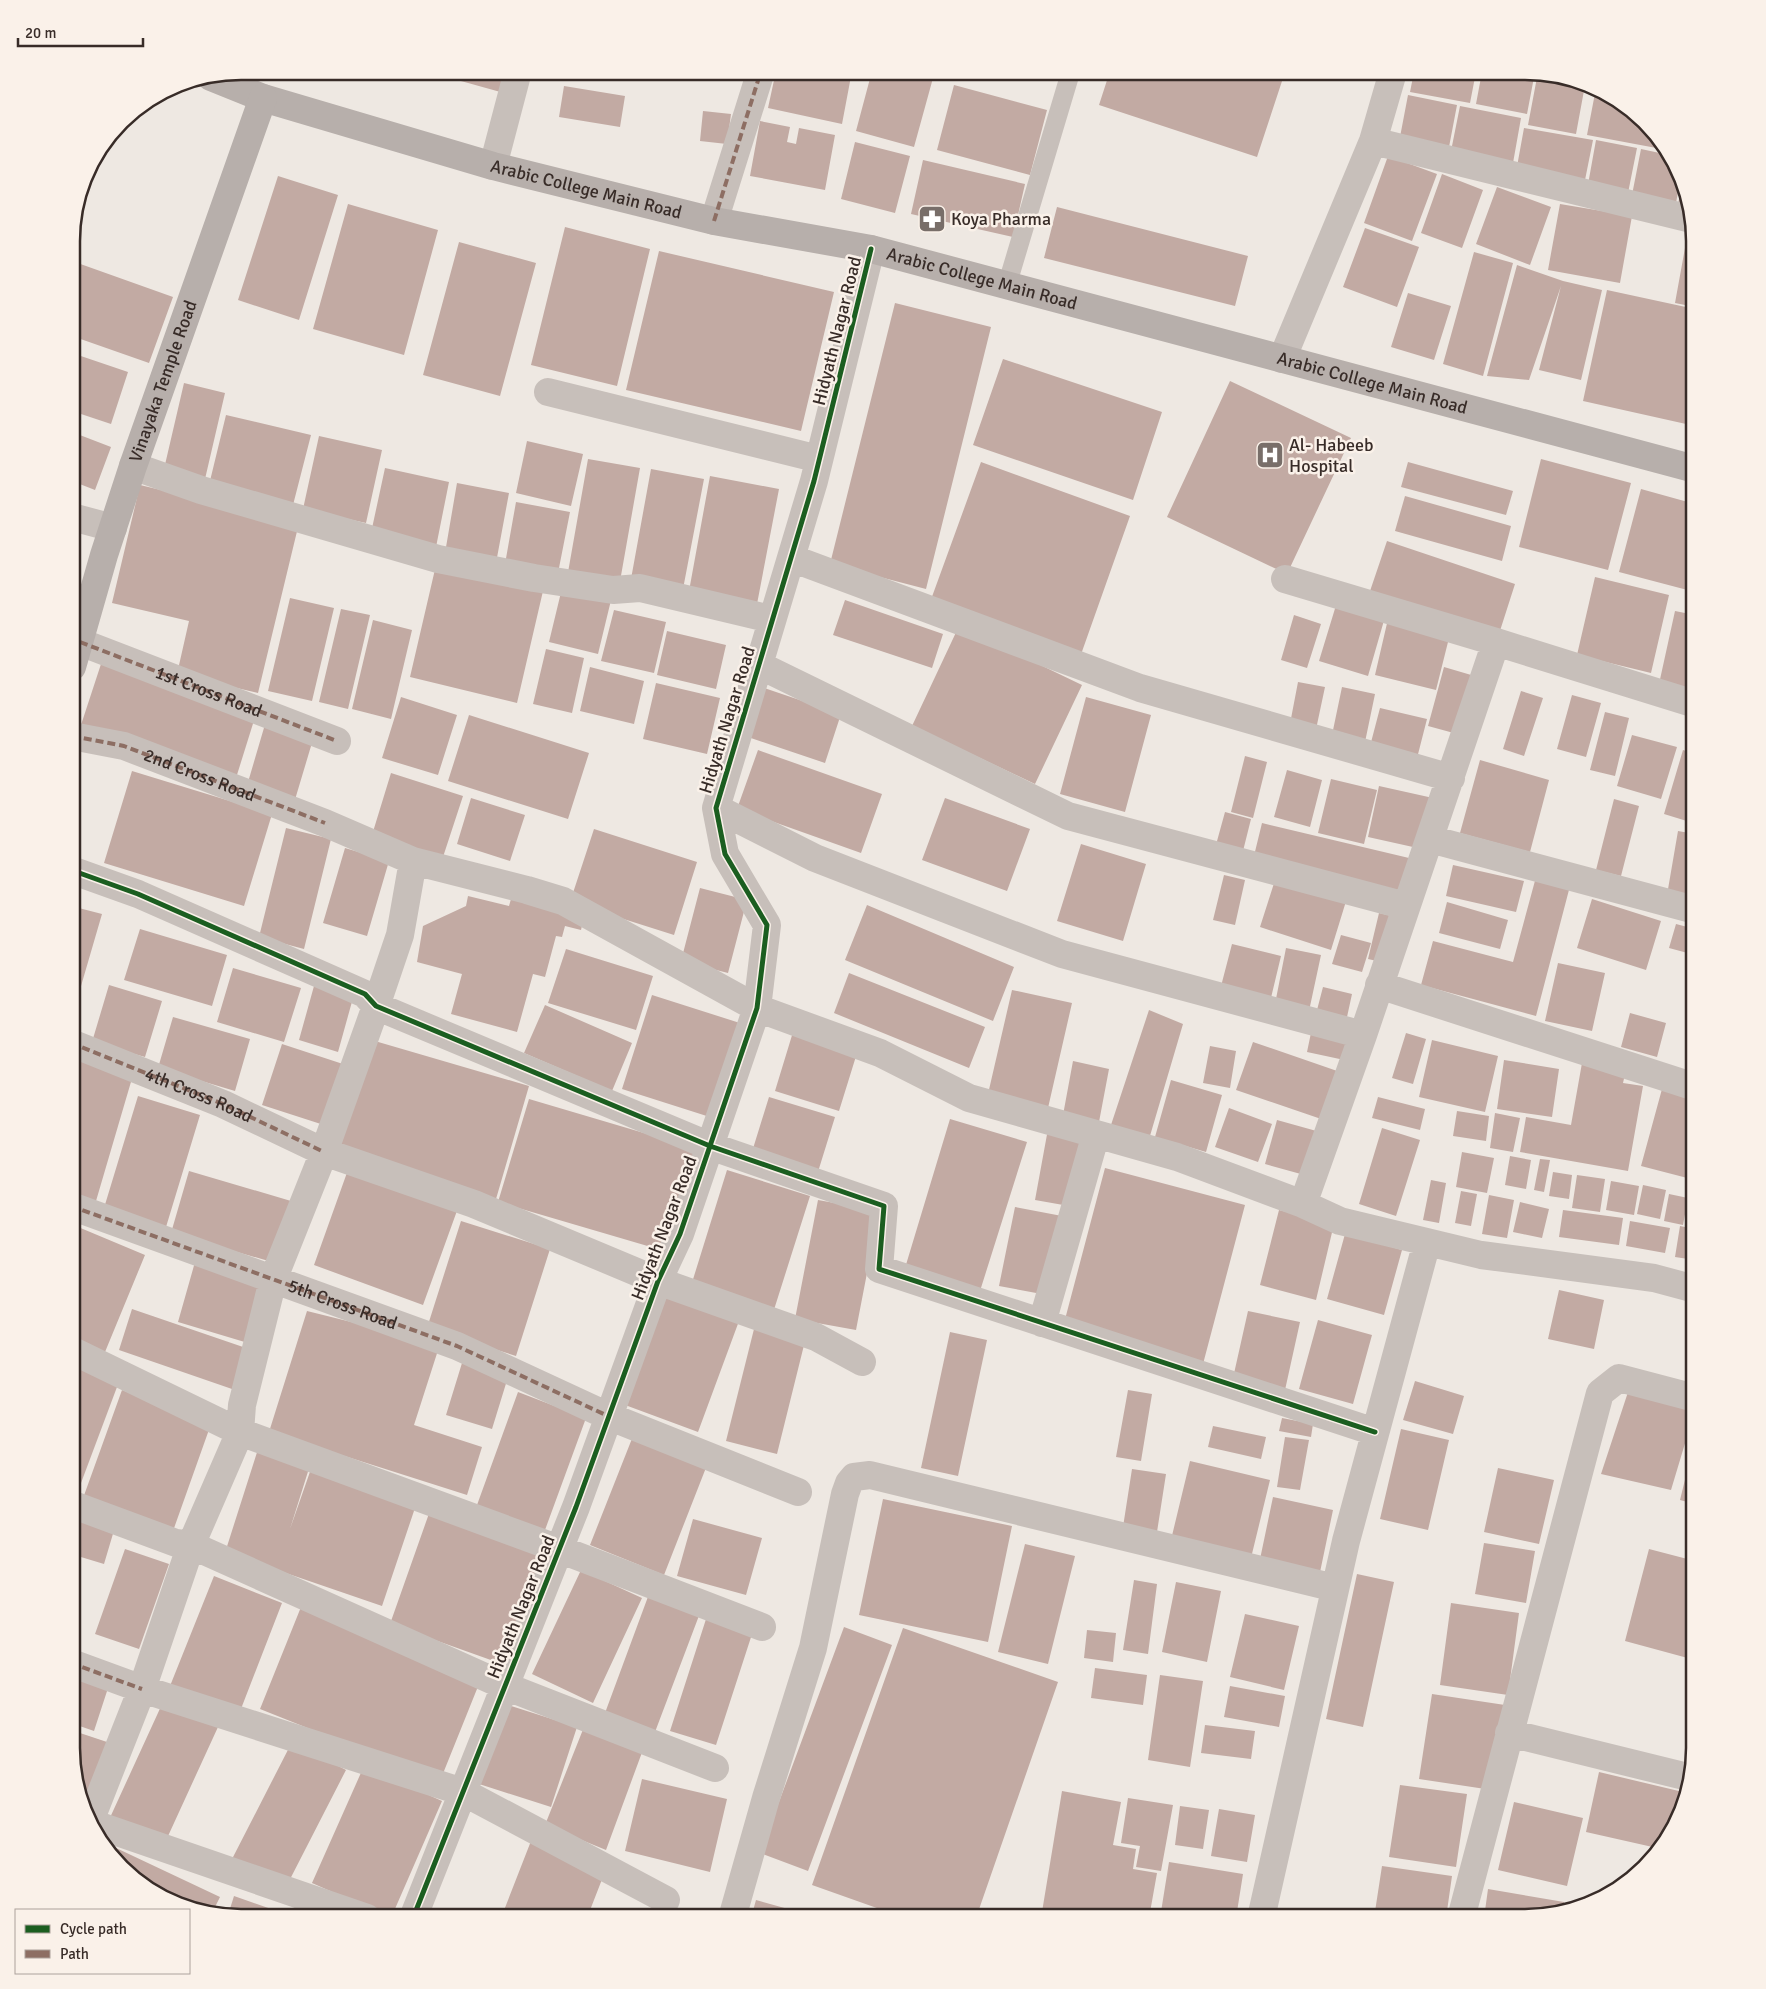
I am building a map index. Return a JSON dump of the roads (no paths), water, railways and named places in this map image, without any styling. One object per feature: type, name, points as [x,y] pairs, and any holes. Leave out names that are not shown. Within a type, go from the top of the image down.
[{"type":"main road","name":"Arabic College Main Road","points":[[222,81],[263,98],[493,166],[714,221],[871,249],[1686,467]]},
{"type":"main road","name":"Vinayaka Temple Road","points":[[80,642],[133,466],[263,98]]},
{"type":"street","points":[[493,166],[516,80]]},
{"type":"street","points":[[714,221],[758,80]]},
{"type":"street","points":[[1282,359],[1373,141],[1391,80]]},
{"type":"street","points":[[1373,141],[1685,217]]},
{"type":"street","name":"Hidyath Nagar Road","points":[[418,1909],[559,1549],[658,1281],[680,1234],[757,1008],[767,925],[725,854],[716,808],[819,459],[871,249]]},
{"type":"street","points":[[548,392],[819,459]]},
{"type":"street","points":[[133,466],[201,490],[438,558],[534,578],[613,590],[640,588],[771,620]]},
{"type":"street","points":[[80,519],[113,528]]},
{"type":"street","points":[[791,558],[1140,688],[1450,778]]},
{"type":"street","points":[[1285,579],[1686,701]]},
{"type":"street","name":"1st Cross Road","points":[[80,642],[337,741]]},
{"type":"street","points":[[1303,1204],[1363,1036],[1496,642]]},
{"type":"street","points":[[758,665],[1068,816],[1406,906]]},
{"type":"street","name":"2nd Cross Road","points":[[80,738],[124,746],[325,822],[414,861],[563,901],[757,1008],[880,1053],[969,1098],[1177,1157],[1303,1204],[1340,1222],[1481,1255],[1654,1278],[1686,1287]]},
{"type":"street","points":[[716,808],[815,858],[1062,954],[1363,1036]]},
{"type":"street","points":[[1430,839],[1686,908]]},
{"type":"street","points":[[94,1813],[142,1689],[191,1545],[240,1432],[242,1405],[272,1280],[324,1152],[376,1006],[400,935],[414,861]]},
{"type":"street","points":[[80,873],[138,894],[364,994],[376,1006],[710,1146],[884,1206],[879,1269],[1376,1432]]},
{"type":"street","points":[[1379,985],[1686,1084]]},
{"type":"street","name":"4th Cross Road","points":[[80,1047],[223,1104],[324,1152],[474,1204],[658,1281],[816,1337],[862,1362]]},
{"type":"street","points":[[1042,1323],[1096,1134]]},
{"type":"street","name":"5th Cross Road","points":[[80,1209],[457,1346],[608,1416],[798,1492]]},
{"type":"street","points":[[1263,1909],[1335,1588],[1427,1242]]},
{"type":"street","points":[[80,1354],[240,1432],[559,1549],[762,1627]]},
{"type":"street","points":[[1463,1909],[1600,1392],[1619,1378],[1686,1396]]},
{"type":"street","points":[[735,1909],[766,1798],[813,1648],[845,1494],[849,1483],[854,1477],[870,1475],[1335,1588]]},
{"type":"street","points":[[80,1507],[176,1543],[191,1545],[505,1686],[715,1768]]},
{"type":"street","points":[[80,1666],[142,1689],[463,1792],[666,1900]]},
{"type":"street","points":[[1509,1733],[1684,1775]]},
{"type":"street","points":[[100,1825],[340,1909]]},
{"type":"lane","points":[[1006,285],[1069,80]]},
{"type":"place","name":"Koya Pharma","points":[[932,219]]},
{"type":"place","name":"Al- Habeeb Hospital","points":[[1270,455]]}]
